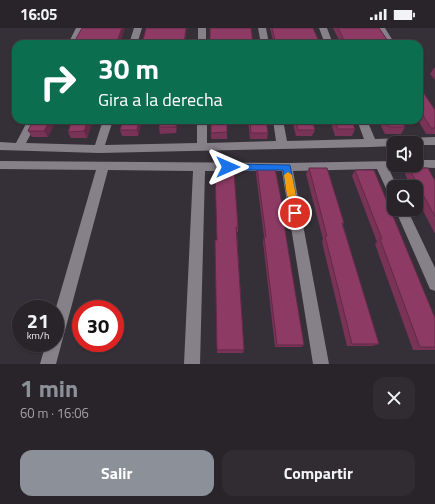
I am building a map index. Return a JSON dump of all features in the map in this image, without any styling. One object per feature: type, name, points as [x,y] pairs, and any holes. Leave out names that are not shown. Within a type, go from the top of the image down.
[{"type":"street","points":[[74,40],[80,28]]},
{"type":"street","points":[[134,40],[138,28]]},
{"type":"street","points":[[202,28],[202,40]]},
{"type":"street","points":[[262,28],[264,40]]},
{"type":"street","points":[[323,28],[328,40]]},
{"type":"street","points":[[381,28],[388,40]]},
{"type":"street","points":[[19,147],[31,124]]},
{"type":"street","points":[[99,149],[107,124]]},
{"type":"street","points":[[202,124],[202,147]]},
{"type":"street","points":[[279,124],[282,145]]},
{"type":"street","points":[[364,124],[372,142]]},
{"type":"street","points":[[0,146],[99,149],[435,141]]},
{"type":"street","points":[[423,164],[435,164]]},
{"type":"street","points":[[0,165],[287,167],[387,165]]},
{"type":"street","points":[[381,165],[388,180]]},
{"type":"street","points":[[64,306],[103,166]]},
{"type":"street","points":[[192,364],[199,167]]},
{"type":"street","points":[[287,167],[321,364]]},
{"type":"street","points":[[404,216],[435,284]]},
{"type":"street","points":[[48,364],[51,352]]},
{"type":"building","points":[[82,28],[122,28],[118,40],[75,40]]},
{"type":"building","points":[[146,28],[186,28],[184,40],[143,40]]},
{"type":"building","points":[[210,28],[251,28],[252,40],[210,40]]},
{"type":"building","points":[[272,28],[313,28],[318,40],[275,40]]},
{"type":"building","points":[[338,28],[379,28],[387,40],[344,40]]},
{"type":"building","points":[[423,92],[435,110],[435,128],[431,128],[423,115]]},
{"type":"building","points":[[31,124],[48,124],[44,131],[28,131]]},
{"type":"building","points":[[71,124],[87,124],[84,131],[68,132]]},
{"type":"building","points":[[122,124],[138,124],[137,130],[120,130]]},
{"type":"building","points":[[159,124],[176,124],[176,127],[159,127]]},
{"type":"building","points":[[211,124],[227,124],[227,132],[211,133]]},
{"type":"building","points":[[250,124],[267,124],[268,133],[251,133]]},
{"type":"building","points":[[297,124],[313,124],[315,130],[298,130]]},
{"type":"building","points":[[336,124],[353,124],[355,129],[338,129]]},
{"type":"building","points":[[387,124],[403,124],[405,127],[389,127]]},
{"type":"building","points":[[257,168],[275,168],[286,224],[284,224],[304,345],[277,345]]},
{"type":"building","points":[[309,168],[327,168],[379,344],[352,344],[325,236],[327,236]]},
{"type":"building","points":[[423,168],[428,168],[435,181],[435,217],[423,194],[423,180],[415,180],[411,172],[423,172]]},
{"type":"building","points":[[355,170],[374,170],[387,202],[387,216],[393,216],[435,318],[435,347],[420,347],[380,239],[382,239]]},
{"type":"building","points":[[215,171],[234,171],[244,350],[217,350],[215,240],[217,240]]},
{"type":"slow traffic","points":[[288,175],[292,196]]},
{"type":"route","points":[[228,167],[287,167],[295,213]]}]
